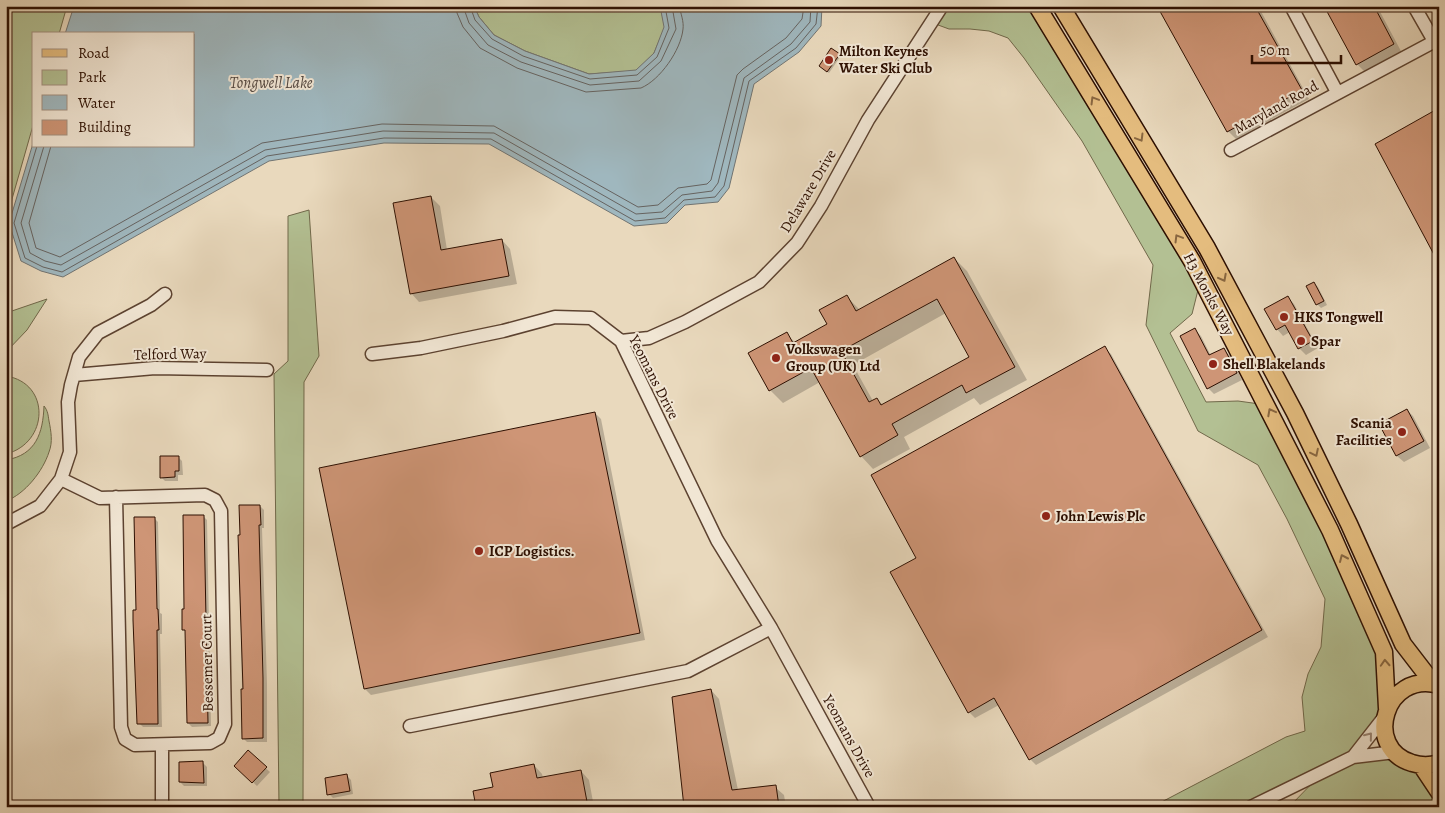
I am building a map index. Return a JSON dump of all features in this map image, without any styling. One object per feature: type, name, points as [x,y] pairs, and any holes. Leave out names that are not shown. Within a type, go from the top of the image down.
[{"type":"main road","name":"H3 Monks Way","points":[[1036,6],[1192,260],[1326,521],[1384,652],[1386,736],[1395,752]]},
{"type":"main road","name":"H3 Monks Way","points":[[1061,6],[1207,248],[1294,411],[1350,524],[1402,644],[1436,684]]},
{"type":"main road","points":[[1386,712],[1395,696],[1406,688],[1419,683],[1436,684]]},
{"type":"main road","points":[[1395,752],[1409,762],[1421,766],[1439,763]]},
{"type":"main road","points":[[1421,766],[1439,792]]},
{"type":"street","name":"Delaware Drive","points":[[621,341],[649,338],[685,322],[759,282],[797,243],[821,206],[868,120],[942,6]]},
{"type":"street","name":"Maryland Road","points":[[1291,6],[1337,92]]},
{"type":"street","name":"Maryland Road","points":[[1231,150],[1436,40],[1414,6]]},
{"type":"street","points":[[6,524],[40,506],[61,479],[70,452],[68,402],[79,356],[98,333],[151,305],[166,294]]},
{"type":"street","name":"Yeomans Drive","points":[[372,354],[504,331],[555,317],[591,318],[621,341],[717,540],[771,628],[869,807]]},
{"type":"street","name":"Telford Way","points":[[74,375],[155,368],[268,370]]},
{"type":"street","name":"Bessemer Court","points":[[61,479],[100,498],[116,497],[205,494],[215,500],[221,511],[225,724],[219,738],[210,743],[135,745],[125,740],[121,727],[116,497]]},
{"type":"street","points":[[410,726],[688,672],[771,628]]},
{"type":"street","points":[[1353,757],[1386,712]]},
{"type":"street","points":[[162,745],[162,807]]},
{"type":"street","points":[[1251,807],[1353,757],[1395,752]]},
{"type":"green space","points":[[6,6],[67,6],[60,32],[32,32],[32,129],[6,227]]},
{"type":"green space","points":[[474,6],[660,6],[665,27],[654,53],[636,71],[589,74],[525,51],[494,35],[479,17]]},
{"type":"green space","points":[[942,6],[1037,6],[1201,278],[1192,314],[1170,333],[1206,402],[1238,401],[1267,405],[1384,652],[1387,708],[1353,756],[1395,752],[1439,792],[1439,807],[1289,807],[1323,772],[1251,807],[1152,807],[1286,737],[1305,731],[1302,697],[1308,674],[1321,647],[1325,599],[1287,519],[1258,465],[1198,431],[1146,325],[1153,265],[1082,141],[1008,38],[989,31],[949,29],[930,22]]},
{"type":"green space","points":[[309,210],[319,356],[304,382],[303,807],[279,807],[274,374],[288,361],[288,216]]},
{"type":"green space","points":[[47,299],[27,330],[6,352],[6,313]]},
{"type":"green space","points":[[6,376],[21,381],[31,390],[37,401],[39,413],[37,426],[30,438],[20,448],[6,454]]},
{"type":"green space","points":[[44,406],[48,413],[51,436],[51,444],[46,459],[32,481],[20,493],[6,501],[6,460],[24,453],[36,441],[42,425]]},
{"type":"water","name":"Tongwell Lake","points":[[74,6],[474,6],[479,17],[494,35],[525,51],[589,74],[636,70],[654,53],[664,27],[660,6],[822,6],[821,26],[799,52],[754,84],[729,188],[718,202],[685,205],[667,223],[634,226],[489,144],[384,143],[269,161],[63,277],[41,271],[21,261],[9,223],[32,147],[195,148],[195,32],[66,32]]},
{"type":"building","points":[[1157,6],[1255,6],[1302,90],[1227,132]]},
{"type":"building","points":[[1324,6],[1374,6],[1394,44],[1356,65]]},
{"type":"building","name":"Milton Keynes Water Ski Club","points":[[831,48],[840,54],[827,72],[819,66]]},
{"type":"building","points":[[1439,108],[1439,264],[1375,144]]},
{"type":"building","points":[[431,196],[441,250],[502,239],[509,276],[410,294],[393,203]]},
{"type":"building","name":"Volkswagen Group (UK) Ltd","points":[[954,257],[1015,367],[966,393],[962,385],[892,424],[898,435],[860,457],[811,368],[769,391],[748,353],[787,332],[793,343],[827,324],[819,310],[847,295],[856,311]],"holes":[[[937,299],[969,357],[881,405],[877,398],[869,402],[841,351]]]},
{"type":"building","points":[[1314,282],[1324,301],[1316,305],[1306,286]]},
{"type":"building","name":"HKS Tongwell","points":[[1288,296],[1313,341],[1298,349],[1285,325],[1276,330],[1264,309]]},
{"type":"building","name":"Shell Blakelands","points":[[1195,328],[1209,355],[1224,348],[1237,373],[1207,389],[1180,336]]},
{"type":"building","name":"John Lewis Plc","points":[[1105,346],[1262,630],[1029,760],[994,698],[968,713],[890,572],[916,558],[871,475]]},
{"type":"building","name":"Scania Facilities","points":[[1407,409],[1424,441],[1396,456],[1379,424]]},
{"type":"building","name":"ICP Logistics.","points":[[595,412],[640,633],[364,689],[319,468]]},
{"type":"building","points":[[160,456],[179,456],[179,471],[175,471],[175,477],[160,478]]},
{"type":"building","points":[[239,505],[260,505],[263,738],[242,739],[241,689],[243,689],[238,535],[240,535]]},
{"type":"building","points":[[183,515],[204,515],[208,723],[187,723],[185,630],[182,630],[182,609],[184,609]]},
{"type":"building","points":[[134,517],[155,517],[159,630],[157,630],[158,724],[137,724],[133,620],[133,610],[136,610]]},
{"type":"building","points":[[711,689],[732,790],[776,785],[779,807],[684,807],[672,697]]},
{"type":"building","points":[[248,750],[267,767],[252,783],[234,766]]},
{"type":"building","points":[[203,761],[204,783],[179,782],[179,762]]},
{"type":"building","points":[[534,764],[537,778],[581,770],[588,807],[476,807],[473,791],[493,787],[490,773]]},
{"type":"building","points":[[347,774],[350,791],[327,795],[325,778]]},
{"type":"place","name":"Milton Keynes Water Ski Club","points":[[829,60]]},
{"type":"place","name":"HKS Tongwell","points":[[1284,317]]},
{"type":"place","name":"Spar","points":[[1301,341]]},
{"type":"place","name":"Volkswagen Group (UK) Ltd","points":[[776,358]]},
{"type":"place","name":"Shell Blakelands","points":[[1213,364]]},
{"type":"place","name":"Scania Facilities","points":[[1402,432]]},
{"type":"place","name":"John Lewis Plc","points":[[1046,516]]},
{"type":"place","name":"ICP Logistics.","points":[[479,551]]}]
